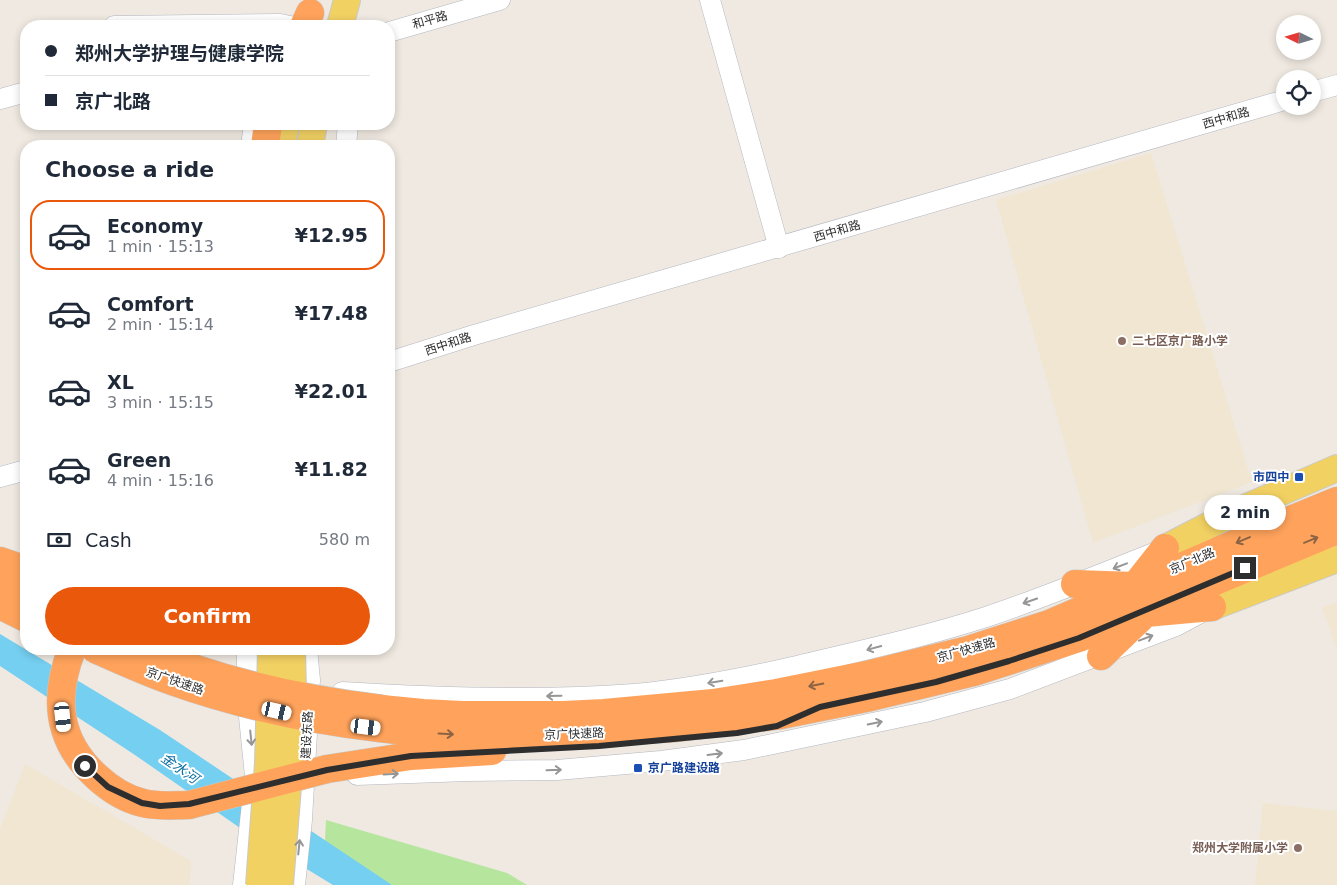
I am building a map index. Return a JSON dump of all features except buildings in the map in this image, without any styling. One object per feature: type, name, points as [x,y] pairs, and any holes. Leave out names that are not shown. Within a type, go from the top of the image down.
[{"type":"highway","name":"京广北路","points":[[1052,635],[1135,586],[1337,501]]},
{"type":"highway","points":[[1052,635],[1079,638],[1337,530]]},
{"type":"highway","points":[[1075,584],[1135,586],[1165,548]]},
{"type":"highway","points":[[0,562],[20,568]]},
{"type":"highway","points":[[0,585],[20,593]]},
{"type":"highway","points":[[0,605],[20,615]]},
{"type":"highway","points":[[1101,656],[1146,613],[1212,607]]},
{"type":"highway","name":"京广快速路","points":[[160,655],[235,681],[341,704],[433,714],[564,715],[672,708],[776,693],[930,660],[994,642],[1052,635]]},
{"type":"highway","name":"京广快速路","points":[[109,655],[172,681],[253,706],[338,723],[422,733],[514,735],[674,728],[762,718],[945,680],[1000,664],[1052,635]]},
{"type":"highway","points":[[70,655],[63,675],[61,702],[64,732],[73,750],[85,766],[108,787],[142,803],[160,806],[189,804],[327,770],[411,756],[599,746],[737,733],[777,726],[820,707]]},
{"type":"main road","points":[[1165,548],[1235,512],[1337,468]]},
{"type":"main road","points":[[1212,607],[1337,559]]},
{"type":"main road","points":[[259,885],[268,763],[271,655]]},
{"type":"main road","points":[[291,881],[290,762],[293,691],[305,655]]},
{"type":"street","name":"和平路","points":[[395,30],[500,0]]},
{"type":"street","points":[[710,0],[779,248]]},
{"type":"street","points":[[1321,89],[1337,85]]},
{"type":"street","points":[[0,99],[20,94]]},
{"type":"street","name":"西中和路","points":[[395,360],[474,335],[1276,103]]},
{"type":"street","points":[[0,477],[20,472]]},
{"type":"street","points":[[248,672],[309,684],[386,695],[502,697],[635,694],[695,686],[753,676],[869,649],[984,617],[1075,584],[1165,548]]},
{"type":"street","points":[[0,585],[20,601]]},
{"type":"street","points":[[136,655],[247,697]]},
{"type":"street","points":[[243,885],[254,779],[247,697],[247,655]]},
{"type":"street","name":"建设东路","points":[[291,881],[302,820],[309,684],[307,655]]},
{"type":"street","points":[[254,779],[467,770],[557,770],[660,761],[744,750],[925,712],[1010,689],[1101,656]]},
{"type":"shaded area","name":"二七区京广路小学","points":[[1151,153],[1252,482],[1093,543],[996,200]]},
{"type":"shaded area","points":[[1337,602],[1337,650],[1322,607]]},
{"type":"shaded area","points":[[25,764],[191,861],[190,885],[0,885],[0,829]]},
{"type":"shaded area","name":"郑州大学附属小学","points":[[1263,803],[1337,811],[1337,885],[1255,885]]},
{"type":"green space","points":[[326,820],[507,873],[527,885],[391,885],[325,841]]},
{"type":"water","name":"金水河","points":[[0,634],[20,646],[20,655],[35,655],[160,730],[392,885],[333,885],[243,830],[135,755],[0,666]]},
{"type":"place","name":"二七区京广路小学","points":[[1122,341]]},
{"type":"place","name":"市四中","points":[[1299,477]]},
{"type":"place","name":"京广路建设路","points":[[638,768]]},
{"type":"place","name":"郑州大学附属小学","points":[[1298,848]]},
{"type":"route","points":[[85,766],[108,787],[142,803],[160,806],[189,804],[327,770],[411,756],[599,746],[737,733],[777,726],[820,707],[936,682],[1009,661],[1079,638],[1245,568]]}]
